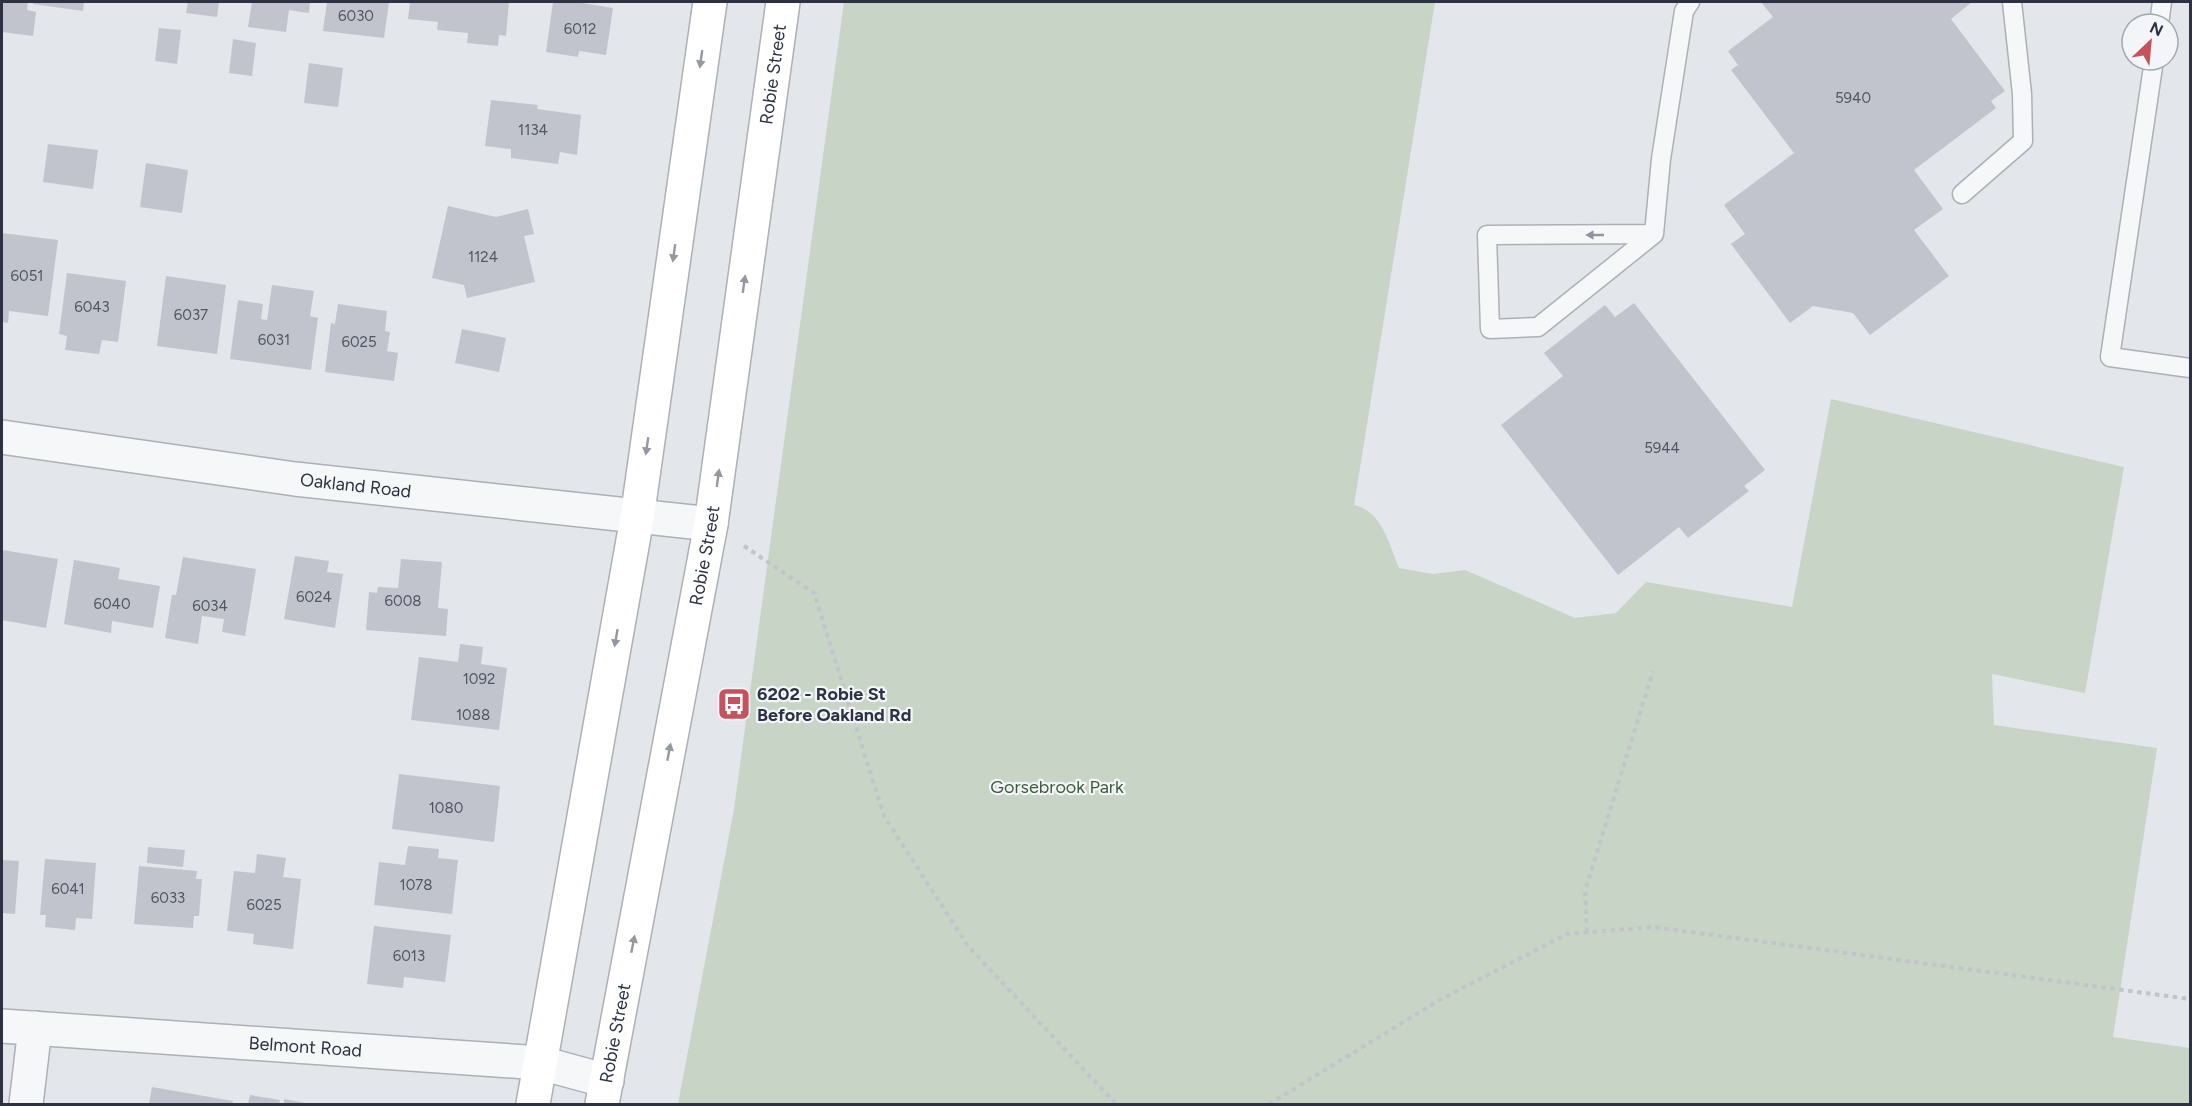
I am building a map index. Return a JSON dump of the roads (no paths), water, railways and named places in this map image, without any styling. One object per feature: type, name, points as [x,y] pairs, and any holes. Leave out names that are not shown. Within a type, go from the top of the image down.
[{"type":"main road","points":[[533,1104],[637,518],[710,2]]},
{"type":"main road","name":"Robie Street","points":[[605,1093],[711,524],[783,2]]},
{"type":"street","name":"Oakland Road","points":[[2,437],[295,479],[637,518],[711,524]]},
{"type":"street","name":"Belmont Road","points":[[2,1026],[541,1063],[605,1093]]},
{"type":"street","points":[[26,1104],[35,1028]]},
{"type":"lane","points":[[1654,234],[1487,235],[1490,328],[1538,327],[1654,234],[1661,159],[1684,11],[1690,2]]},
{"type":"lane","points":[[1962,194],[2023,141],[2022,94],[2012,2]]},
{"type":"lane","points":[[2152,72],[2110,357],[2190,368]]},
{"type":"place","name":"6202 - Robie St Before Oakland Rd","points":[[734,704]]},
{"type":"park label","name":"Gorsebrook Park","points":[[1057,787]]}]
